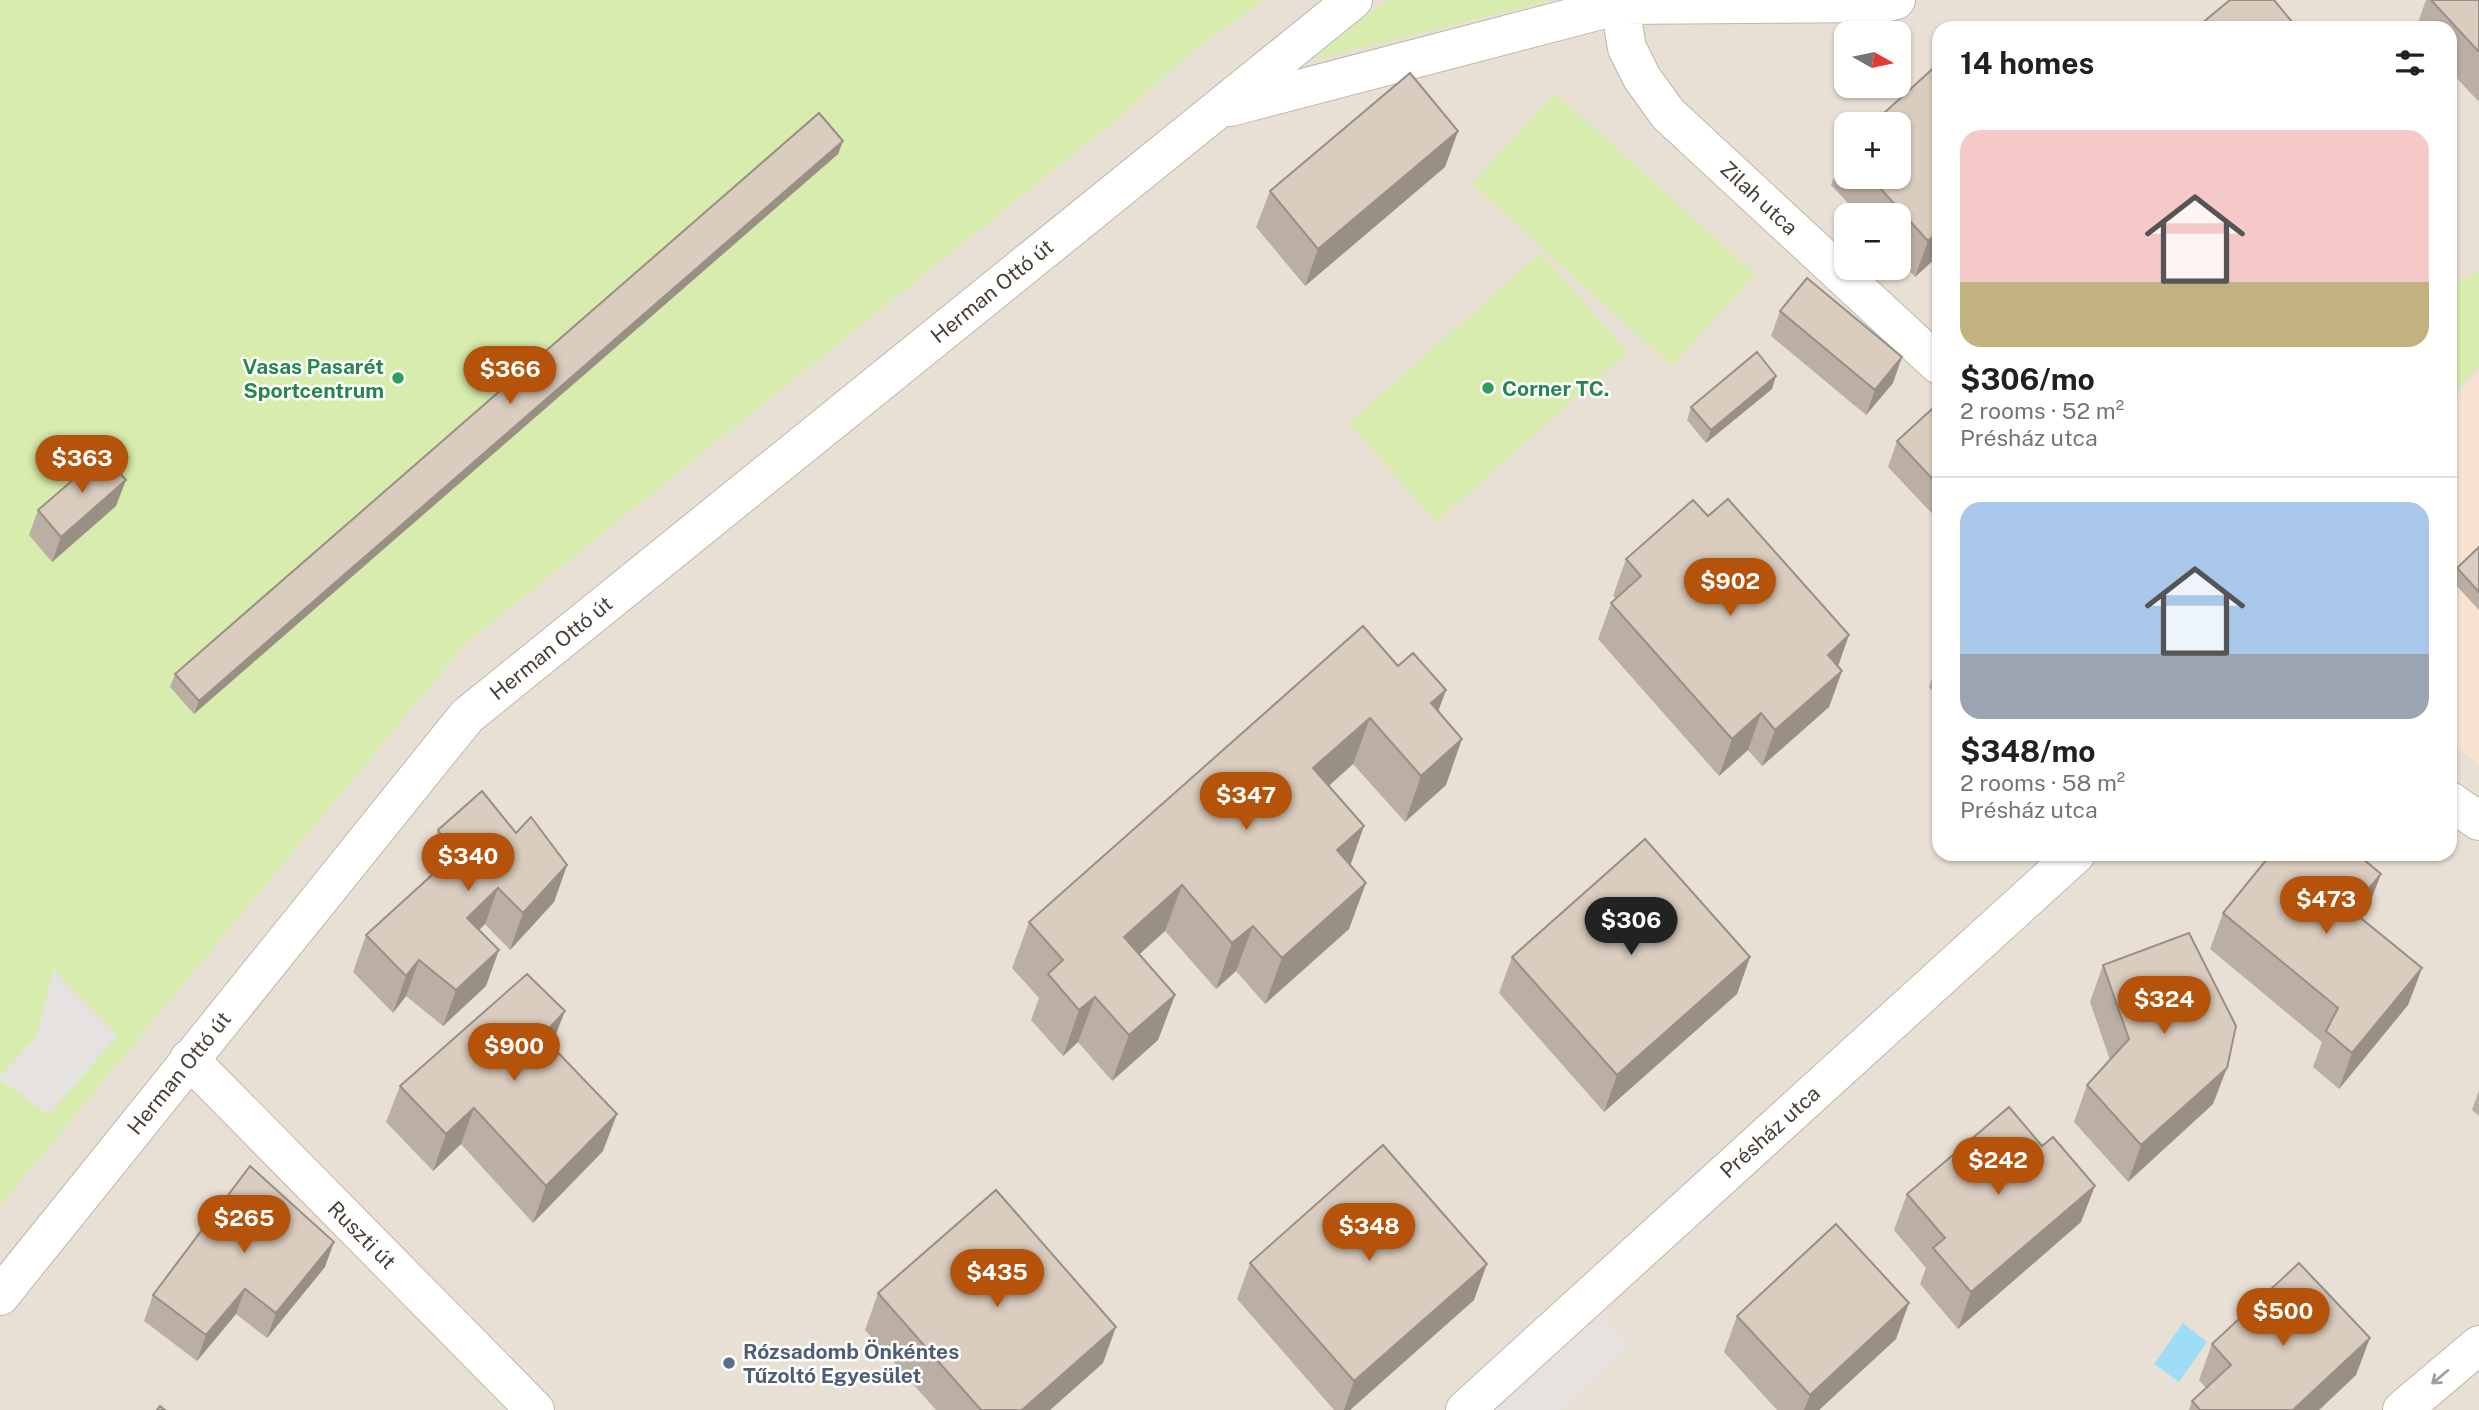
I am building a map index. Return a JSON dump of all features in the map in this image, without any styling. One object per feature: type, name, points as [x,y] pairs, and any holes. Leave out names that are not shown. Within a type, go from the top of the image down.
[{"type":"street","name":"Herman Ottó út","points":[[0,1296],[467,716],[1353,0]]},
{"type":"street","name":"Herman Ottó út","points":[[1214,111],[1620,2],[1884,3],[1896,0]]},
{"type":"street","name":"Zilah utca","points":[[1620,2],[1627,48],[1642,78],[1668,114],[1932,359]]},
{"type":"street","points":[[2457,806],[2479,821]]},
{"type":"street","name":"Présház utca","points":[[1465,1410],[2068,861]]},
{"type":"street","name":"Ruszti út","points":[[189,1059],[535,1410]]},
{"type":"street","points":[[2402,1410],[2479,1345]]},
{"type":"shaded area","points":[[1264,0],[2479,0],[2479,1410],[0,1410],[0,1206],[465,644],[1126,112],[1191,52]]},
{"type":"shaded area","points":[[2479,372],[2479,765],[2457,748],[2457,395]]},
{"type":"shaded area","points":[[53,970],[118,1035],[49,1115],[0,1080],[0,1076],[37,1036]]},
{"type":"shaded area","points":[[1599,1313],[1630,1346],[1560,1410],[1494,1410]]},
{"type":"green space","name":"Vasas Pasarét Sportcentrum","points":[[0,0],[1264,0],[1191,52],[1126,112],[465,644],[0,1206]]},
{"type":"green space","points":[[1387,0],[1554,0],[1311,60]]},
{"type":"green space","name":"Corner TC.","points":[[1555,93],[1755,274],[1672,366],[1472,184]]},
{"type":"green space","name":"Corner TC.","points":[[1541,253],[1627,352],[1436,522],[1349,423]]},
{"type":"green space","points":[[2479,270],[2479,366],[2457,389],[2457,283]]},
{"type":"water","points":[[2183,1323],[2207,1342],[2179,1382],[2154,1364]]},
{"type":"building","points":[[2230,0],[2274,0],[2291,21],[2204,21]]},
{"type":"building","points":[[2431,0],[2479,0],[2479,52],[2457,28],[2457,21],[2450,21]]},
{"type":"building","points":[[1932,69],[1932,237],[1928,241],[1911,222],[1911,203],[1894,203],[1881,189],[1911,189],[1911,112],[1885,112],[1901,98],[1911,98],[1911,88]]},
{"type":"building","points":[[1410,73],[1458,131],[1318,249],[1270,191]]},
{"type":"building","points":[[819,113],[843,141],[199,701],[175,674]]},
{"type":"building","points":[[1807,278],[1902,357],[1875,390],[1780,311]]},
{"type":"building","points":[[1757,352],[1776,376],[1711,430],[1691,407]]},
{"type":"building","points":[[1932,409],[1932,478],[1897,441]]},
{"type":"building","points":[[103,454],[126,480],[61,537],[38,510]]},
{"type":"building","points":[[1728,499],[1849,635],[1828,655],[1842,671],[1775,730],[1761,713],[1732,739],[1611,603],[1641,576],[1626,559],[1693,500],[1708,516]]},
{"type":"building","points":[[2479,547],[2479,592],[2457,568]]},
{"type":"building","points":[[1363,626],[1398,666],[1413,653],[1446,690],[1431,703],[1462,739],[1421,776],[1370,718],[1313,768],[1364,826],[1337,850],[1366,883],[1282,958],[1253,926],[1232,943],[1182,885],[1124,937],[1175,995],[1129,1035],[1095,997],[1079,1010],[1048,974],[1063,960],[1029,922]]},
{"type":"building","points":[[482,791],[516,833],[531,817],[567,865],[523,913],[498,888],[467,918],[499,950],[456,990],[419,960],[406,976],[366,935],[455,854],[438,830]]},
{"type":"building","points":[[1645,839],[1750,957],[1617,1075],[1512,957]]},
{"type":"building","points":[[2265,861],[2365,861],[2381,874],[2351,910],[2422,968],[2352,1053],[2326,1031],[2338,1008],[2223,913]]},
{"type":"building","points":[[2189,933],[2236,1026],[2227,1068],[2141,1145],[2087,1085],[2129,1039],[2103,965]]},
{"type":"building","points":[[527,974],[565,1011],[542,1036],[617,1114],[546,1186],[474,1108],[446,1134],[400,1086]]},
{"type":"building","points":[[2009,1107],[2042,1146],[2053,1137],[2095,1186],[1971,1292],[1933,1248],[1945,1238],[1907,1194]]},
{"type":"building","points":[[1383,1145],[1487,1264],[1354,1381],[1250,1263]]},
{"type":"building","points":[[250,1166],[334,1242],[276,1313],[245,1289],[206,1335],[153,1295]]},
{"type":"building","points":[[996,1190],[1116,1327],[1022,1410],[981,1410],[878,1293]]},
{"type":"building","points":[[1836,1224],[1909,1303],[1810,1395],[1737,1316]]},
{"type":"building","points":[[2299,1263],[2370,1338],[2293,1410],[2200,1410],[2192,1401],[2231,1365],[2212,1344]]},
{"type":"place","name":"Vasas Pasarét Sportcentrum","points":[[398,378]]},
{"type":"place","name":"Corner TC.","points":[[1488,388]]},
{"type":"place","name":"Rózsadomb Önkéntes Tűzoltó Egyesület","points":[[729,1363]]}]
